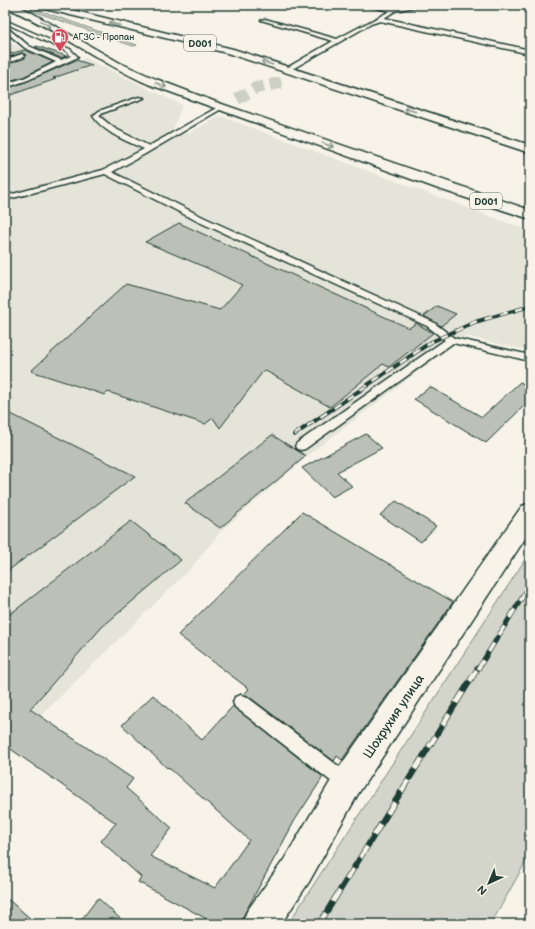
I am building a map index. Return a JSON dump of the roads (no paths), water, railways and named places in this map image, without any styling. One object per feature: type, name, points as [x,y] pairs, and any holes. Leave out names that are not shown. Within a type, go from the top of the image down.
[{"type":"main road","name":"D001","points":[[40,5],[100,21],[203,44],[447,123],[530,148]]},
{"type":"main road","name":"D001","points":[[7,7],[39,20],[108,62],[131,73],[220,108],[292,131],[442,186],[530,215]]},
{"type":"main road","points":[[289,82],[320,85],[357,93]]},
{"type":"main road","points":[[236,101],[237,106],[242,110],[292,131]]},
{"type":"main road","points":[[442,186],[530,221]]},
{"type":"main road","name":"Шохрухия улица","points":[[260,924],[297,870],[347,783],[530,512]]},
{"type":"lane","points":[[364,5],[394,10],[421,5]]},
{"type":"lane","points":[[287,70],[394,10]]},
{"type":"lane","points":[[380,19],[530,52]]},
{"type":"lane","points":[[264,20],[337,41]]},
{"type":"lane","points":[[5,21],[24,28],[56,52],[61,62]]},
{"type":"lane","points":[[5,28],[27,47],[75,57],[26,79],[5,86]]},
{"type":"lane","points":[[5,62],[22,56]]},
{"type":"lane","points":[[5,80],[14,83]]},
{"type":"lane","points":[[141,98],[101,112],[96,116],[98,120],[106,126],[149,149]]},
{"type":"lane","points":[[5,198],[106,172],[220,108]]},
{"type":"lane","points":[[106,172],[202,220],[430,324],[451,340],[530,358]]},
{"type":"lane","points":[[300,446],[451,340]]},
{"type":"lane","points":[[241,702],[347,783]]},
{"type":"tunnel","points":[[237,99],[256,88],[284,82]]},
{"type":"railway","points":[[294,435],[431,342],[475,322],[530,306]]},
{"type":"railway","points":[[478,669],[530,585]]},
{"type":"railway","points":[[319,924],[478,668]]},
{"type":"place","name":"АГЗС - Пропан","points":[[60,52]]}]
